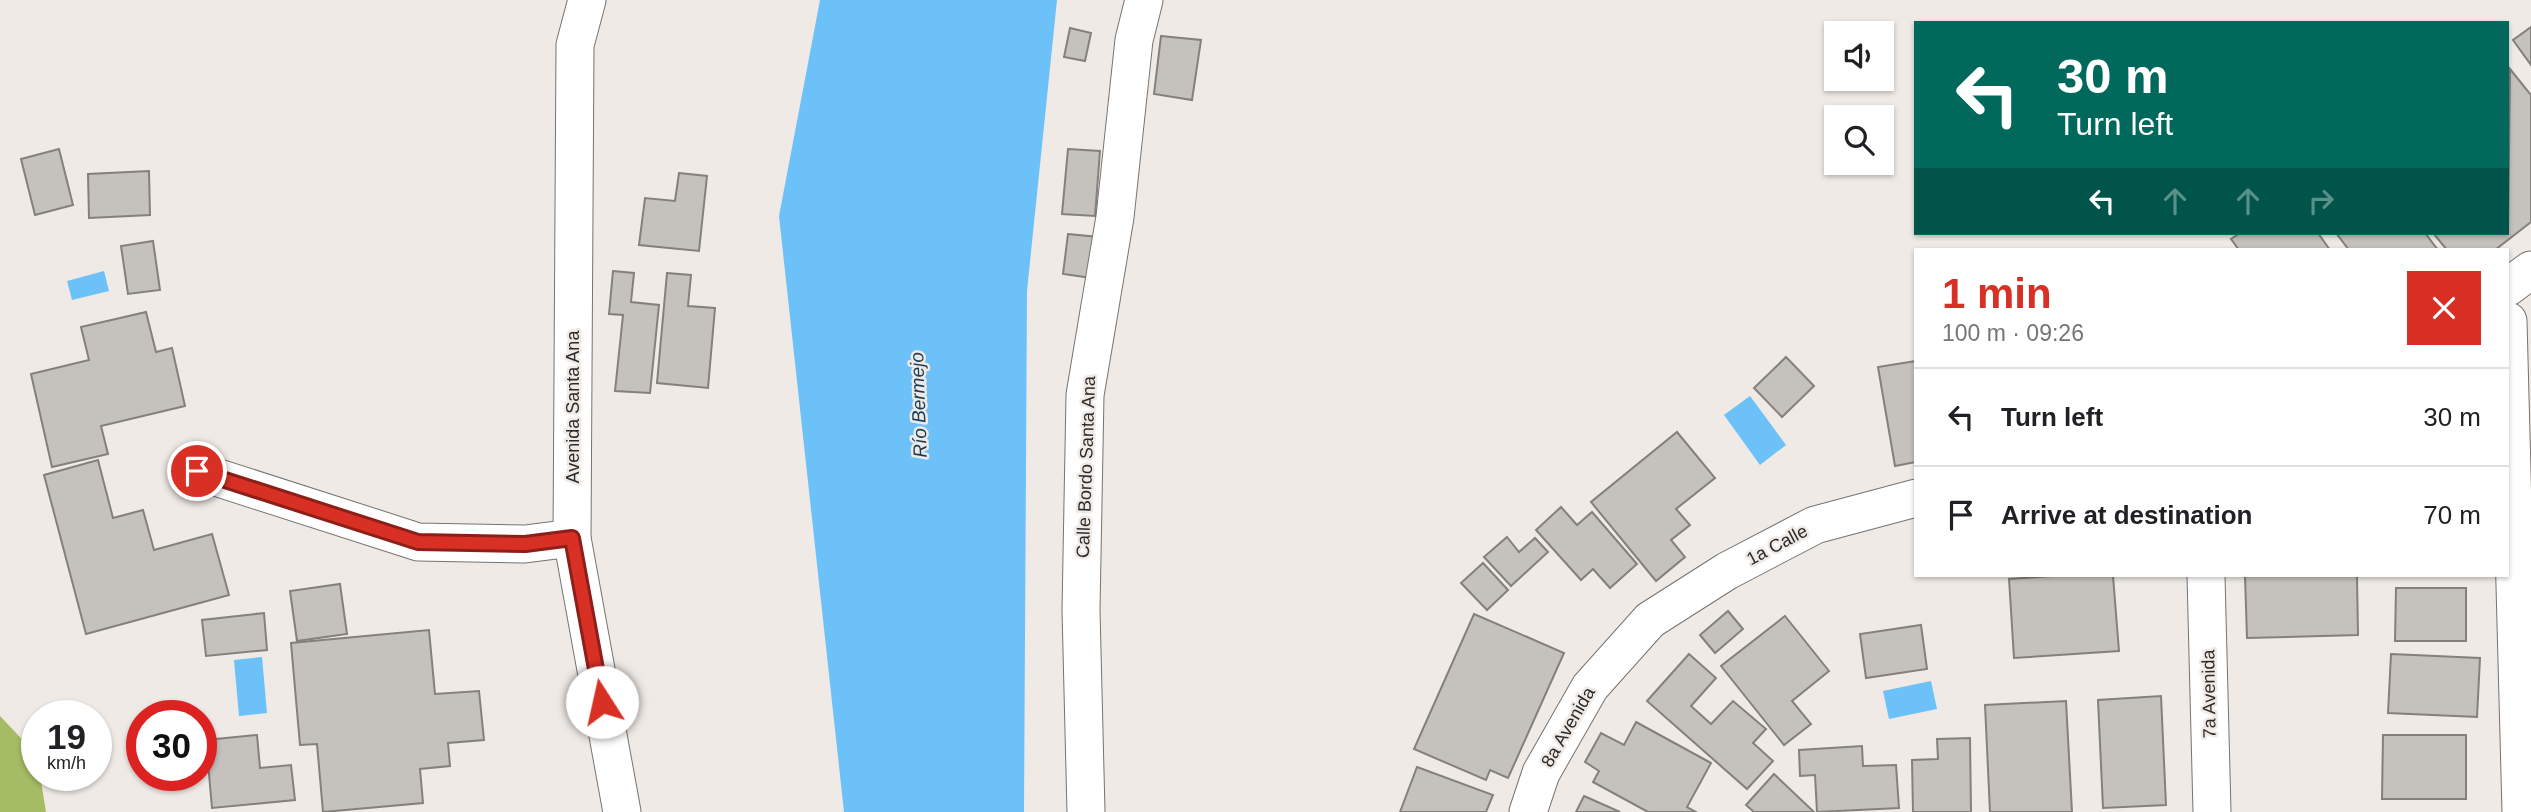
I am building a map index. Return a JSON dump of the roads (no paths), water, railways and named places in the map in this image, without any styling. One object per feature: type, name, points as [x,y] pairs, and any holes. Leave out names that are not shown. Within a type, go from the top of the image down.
[{"type":"street","name":"Avenida Santa Ana","points":[[587,0],[575,45],[572,538],[622,812]]},
{"type":"street","name":"Calle Bordo Santa Ana","points":[[1086,812],[1081,610],[1085,395],[1115,217],[1133,40],[1144,0]]},
{"type":"street","points":[[2509,286],[2531,270]]},
{"type":"street","points":[[2509,359],[2521,812]]},
{"type":"street","points":[[197,471],[418,542],[525,544],[572,538]]},
{"type":"street","name":"1a Calle","points":[[1650,620],[1727,571],[1815,525],[1914,499]]},
{"type":"street","name":"7a Avenida","points":[[2207,577],[2213,812]]},
{"type":"street","name":"8a Avenida","points":[[1528,812],[1541,773],[1590,687],[1650,620]]},
{"type":"water","name":"Río Bermejo","points":[[820,0],[1057,0],[1027,291],[1024,812],[844,812],[779,216]]},
{"type":"water","points":[[104,271],[109,291],[72,300],[67,281]]},
{"type":"water","points":[[1750,396],[1786,445],[1760,465],[1724,415]]},
{"type":"water","points":[[262,657],[267,713],[239,716],[234,660]]},
{"type":"water","points":[[1931,681],[1937,709],[1889,719],[1883,691]]}]
